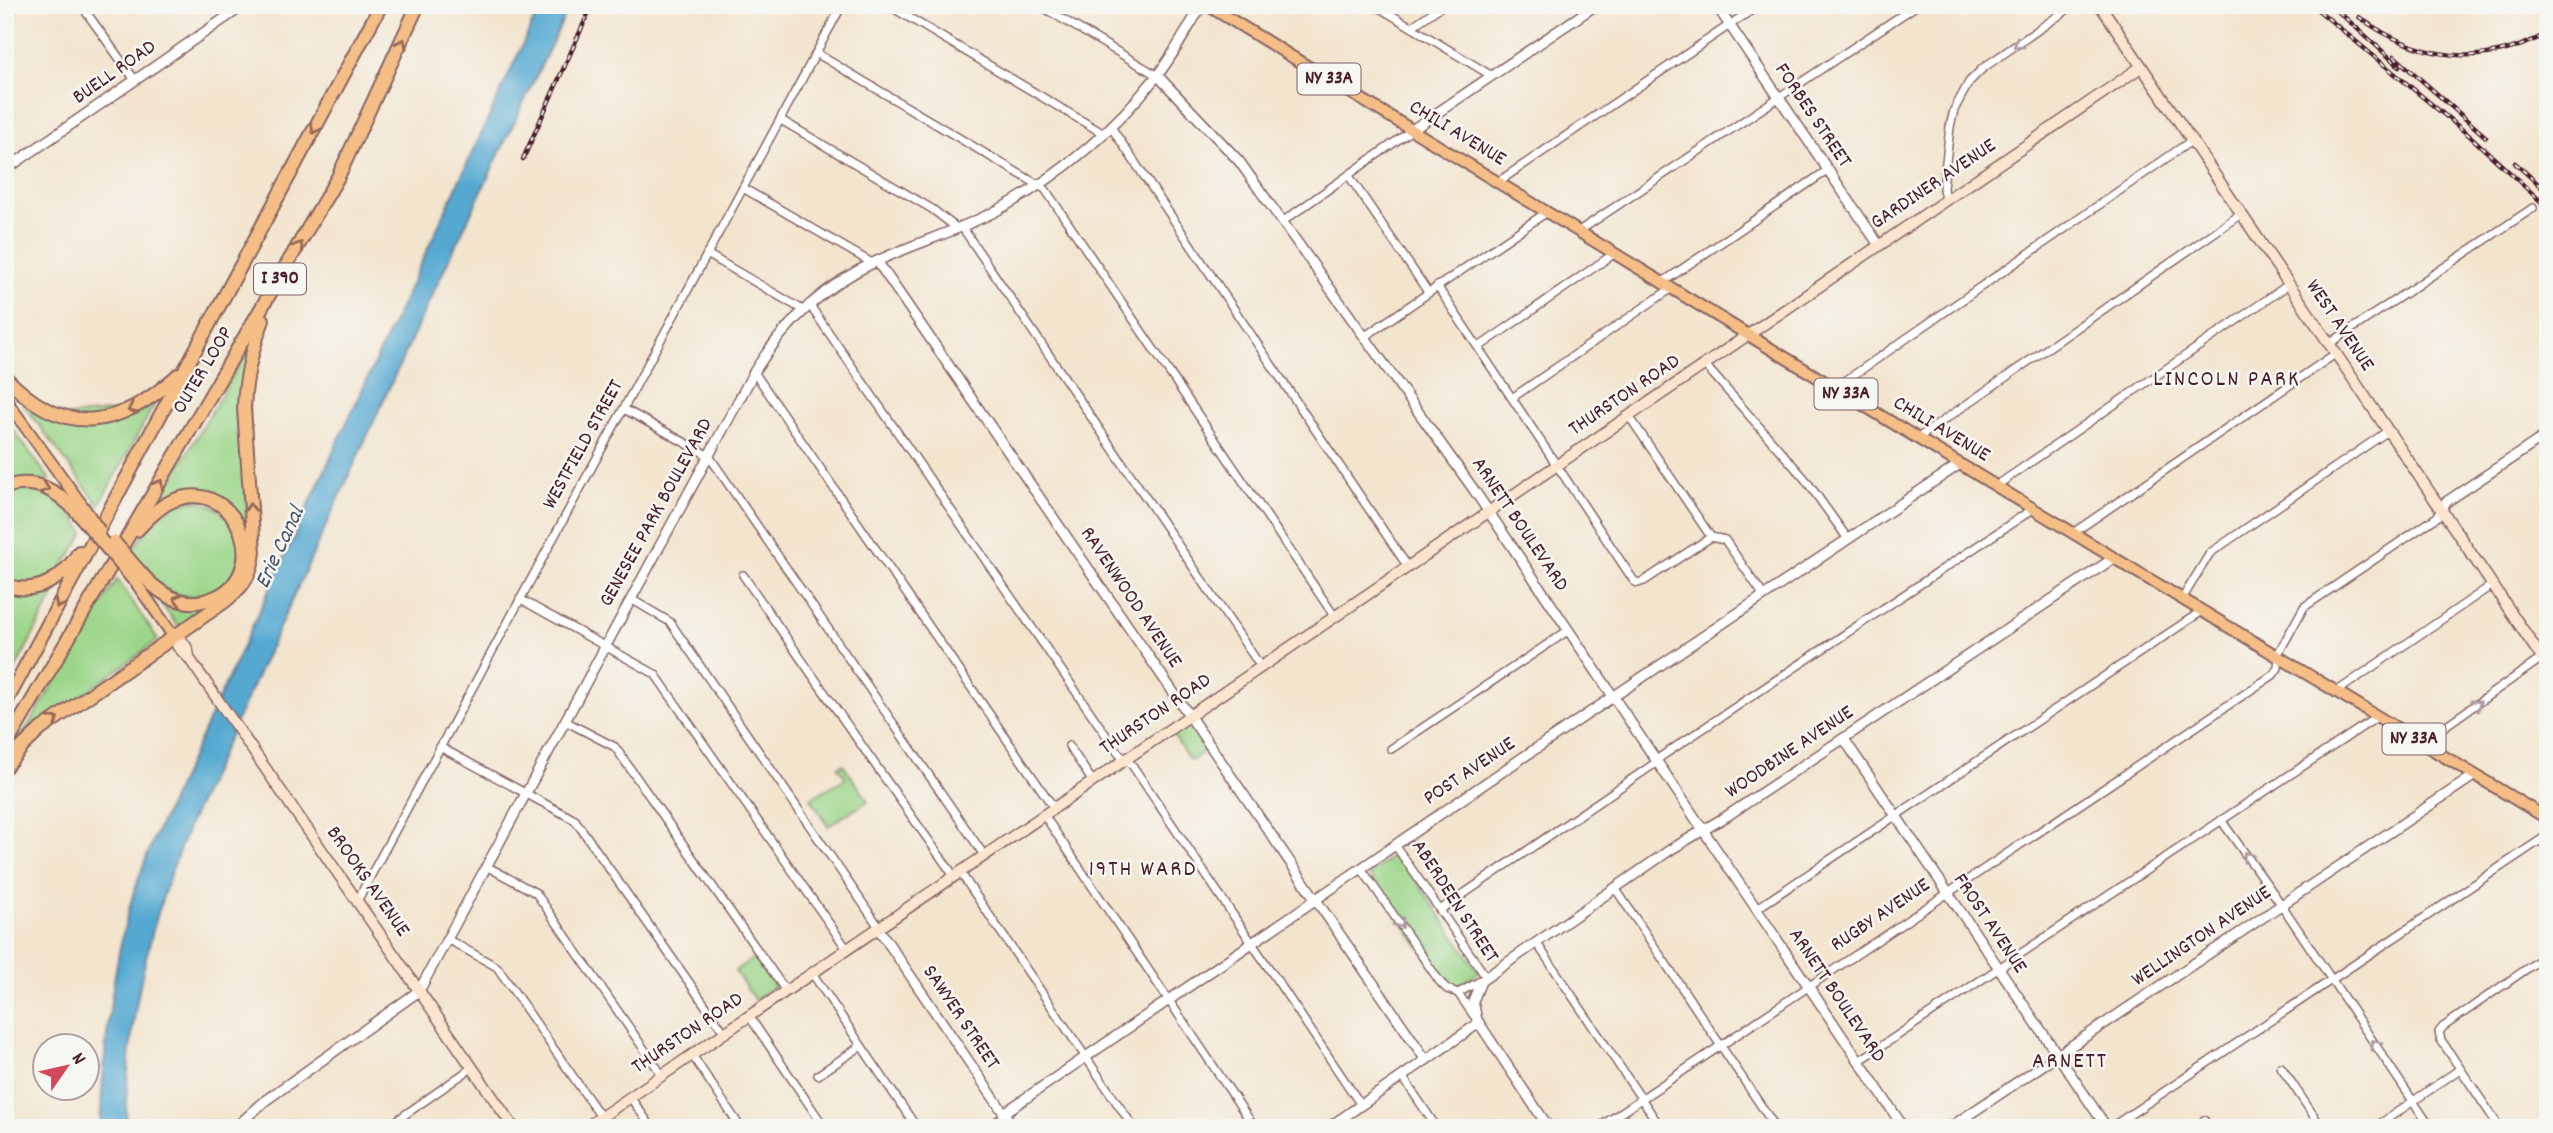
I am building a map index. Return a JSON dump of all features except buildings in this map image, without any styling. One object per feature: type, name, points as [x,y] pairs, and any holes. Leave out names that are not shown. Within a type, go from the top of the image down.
[{"type":"highway","name":"OUTER LOOP","points":[[5,704],[381,5]]},
{"type":"highway","name":"OUTER LOOP","points":[[5,747],[338,177],[418,5]]},
{"type":"highway","points":[[5,767],[41,729],[174,638],[232,596],[244,584],[253,565],[254,552],[244,408],[245,385],[254,344],[274,290]]},
{"type":"highway","points":[[5,377],[47,411],[76,419],[95,419],[134,409],[160,392],[186,368]]},
{"type":"highway","points":[[5,487],[22,484],[42,486],[60,495],[80,509],[136,576],[159,592],[177,600],[193,603],[213,598],[229,588],[242,570],[244,544],[239,526],[228,511],[205,499],[186,498],[162,507],[124,543]]},
{"type":"highway","points":[[5,585],[21,589],[33,588],[55,580],[66,570],[86,539],[103,522]]},
{"type":"main road","name":"CHILI AVENUE","points":[[1205,5],[2548,819]]},
{"type":"main road","name":"WEST AVENUE","points":[[2100,5],[2545,663]]},
{"type":"main road","name":"GARDINER AVENUE","points":[[1750,335],[2141,67]]},
{"type":"main road","name":"THURSTON ROAD","points":[[585,1128],[1750,335]]},
{"type":"main road","points":[[6,402],[80,509]]},
{"type":"main road","name":"BROOKS AVENUE","points":[[136,576],[178,648],[199,673],[514,1128]]},
{"type":"street","points":[[81,5],[135,80]]},
{"type":"street","name":"BUELL ROAD","points":[[5,170],[244,5]]},
{"type":"street","name":"WESTFIELD STREET","points":[[357,901],[842,5]]},
{"type":"street","points":[[888,5],[1108,130],[1408,567]]},
{"type":"street","name":"ARNETT BOULEVARD","points":[[1039,5],[1158,76],[1227,146],[1489,513],[1903,1128]]},
{"type":"street","name":"GENESEE PARK BOULEVARD","points":[[235,1128],[266,1100],[419,991],[754,372],[776,340],[806,307],[836,284],[874,262],[998,210],[1040,184],[1108,130],[1158,76],[1205,5]]},
{"type":"street","points":[[1375,5],[1492,76]]},
{"type":"street","points":[[1411,27],[1443,5]]},
{"type":"street","points":[[1282,222],[1492,76],[1582,9],[1596,5]]},
{"type":"street","name":"FORBES STREET","points":[[1716,5],[1880,245]]},
{"type":"street","points":[[1498,182],[1759,5]]},
{"type":"street","points":[[1579,231],[1916,5]]},
{"type":"street","points":[[1945,200],[1943,188],[1950,127],[1954,110],[1969,82],[1983,68],[2074,5]]},
{"type":"street","points":[[816,53],[1045,189],[1335,617]]},
{"type":"street","points":[[780,120],[960,228],[1261,667]]},
{"type":"street","points":[[1835,388],[2191,141]]},
{"type":"street","points":[[1512,398],[1828,170]]},
{"type":"street","points":[[1349,176],[1428,292]]},
{"type":"street","name":"RAVENWOOD AVENUE","points":[[743,188],[874,262],[1317,898],[1426,1060]]},
{"type":"street","points":[[2329,344],[2533,208]]},
{"type":"street","points":[[1364,337],[1546,212]]},
{"type":"street","points":[[1917,438],[2241,214]]},
{"type":"street","points":[[1479,347],[1615,253]]},
{"type":"street","points":[[707,254],[806,307],[1119,754],[1132,765],[1361,1105]]},
{"type":"street","points":[[1996,486],[2288,285]]},
{"type":"street","points":[[1437,286],[1636,583],[1644,581],[1711,537]]},
{"type":"street","points":[[2073,533],[2336,354]]},
{"type":"street","points":[[1705,365],[1805,479],[1847,540]]},
{"type":"street","points":[[754,372],[1054,808]]},
{"type":"street","points":[[624,409],[709,456],[984,855]]},
{"type":"street","points":[[1629,416],[1711,537],[1725,541],[1763,596]]},
{"type":"street","points":[[2182,599],[2210,553],[2388,431]]},
{"type":"street","points":[[2441,510],[2446,502],[2548,434]]},
{"type":"street","name":"POST AVENUE","points":[[989,1128],[1085,1057],[1317,898],[1960,464]]},
{"type":"street","points":[[1440,910],[2033,509]]},
{"type":"street","name":"RUGBY AVENUE","points":[[1598,1128],[2273,675],[2278,668],[2279,652],[2304,607],[2437,517],[2441,510]]},
{"type":"street","name":"WOODBINE AVENUE","points":[[1485,978],[1615,888],[2114,558]]},
{"type":"street","points":[[743,575],[957,874],[1134,1128]]},
{"type":"street","points":[[2336,692],[2492,584]]},
{"type":"street","points":[[520,599],[655,674],[847,949]]},
{"type":"street","points":[[631,599],[670,622],[878,927]]},
{"type":"street","points":[[1756,909],[2202,611]]},
{"type":"street","points":[[1391,749],[1569,630]]},
{"type":"street","points":[[2421,743],[2545,663]]},
{"type":"street","points":[[1858,1061],[2377,717]]},
{"type":"street","points":[[565,720],[615,747],[786,991]]},
{"type":"street","name":"FROST AVENUE","points":[[1844,739],[2108,1128]]},
{"type":"street","points":[[1069,746],[1093,782]]},
{"type":"street","points":[[440,747],[575,820],[724,1032]]},
{"type":"street","name":"WELLINGTON AVENUE","points":[[1949,1128],[2475,775]]},
{"type":"street","points":[[1044,815],[1255,1128]]},
{"type":"street","points":[[2221,820],[2281,904],[2431,1128]]},
{"type":"street","points":[[2108,1128],[2548,835]]},
{"type":"street","name":"ABERDEEN STREET","points":[[1395,845],[1485,978]]},
{"type":"street","points":[[486,866],[536,893],[662,1075]]},
{"type":"street","points":[[1361,868],[1440,982],[1447,989],[1458,993],[1549,1128]]},
{"type":"street","points":[[1615,888],[1776,1128]]},
{"type":"street","name":"SAWYER STREET","points":[[878,927],[1014,1128]]},
{"type":"street","points":[[446,939],[497,967],[601,1117]]},
{"type":"street","points":[[1536,942],[1661,1128]]},
{"type":"street","points":[[2500,1128],[2441,1040],[2439,1032],[2548,954]]},
{"type":"street","points":[[812,973],[917,1128]]},
{"type":"street","name":"ABERDEEN STREET","points":[[1458,993],[1485,978]]},
{"type":"street","name":"ABERDEEN STREET","points":[[1478,1022],[1473,1009],[1474,998],[1477,987],[1485,978]]},
{"type":"street","points":[[749,1016],[825,1128]]},
{"type":"street","points":[[1328,1128],[1478,1022]]},
{"type":"street","points":[[818,1075],[861,1046]]},
{"type":"street","points":[[692,1055],[741,1128]]},
{"type":"street","points":[[2281,1067],[2322,1128]]},
{"type":"street","points":[[386,1128],[472,1068]]},
{"type":"street","points":[[2374,1128],[2460,1069]]},
{"type":"street","points":[[1402,1076],[1437,1128]]},
{"type":"street","points":[[630,1097],[652,1128]]},
{"type":"street","points":[[2204,1120],[2210,1128]]},
{"type":"green space","points":[[249,348],[247,526],[244,528],[218,499],[161,501],[161,498]]},
{"type":"green space","points":[[11,388],[58,417],[142,409],[154,405],[99,505]]},
{"type":"green space","points":[[5,419],[50,480],[5,484]]},
{"type":"green space","points":[[20,487],[49,493],[72,514],[84,532],[58,571],[34,584],[5,580],[5,491]]},
{"type":"green space","points":[[190,501],[211,505],[224,515],[235,529],[240,545],[239,560],[233,575],[222,586],[208,594],[191,597],[173,593],[161,586],[132,552],[155,519],[170,508]]},
{"type":"green space","points":[[117,579],[158,640],[17,744]]},
{"type":"green space","points":[[56,581],[60,584],[5,688],[5,589]]},
{"type":"green space","points":[[152,591],[207,603],[209,608],[179,628]]},
{"type":"green space","points":[[1189,722],[1209,748],[1192,760],[1173,734]]},
{"type":"green space","points":[[843,764],[868,801],[828,826],[811,798],[846,778],[838,767]]},
{"type":"green space","points":[[1398,854],[1479,972],[1456,988],[1445,984],[1369,874]]},
{"type":"green space","points":[[755,957],[775,986],[755,1000],[735,971]]},
{"type":"water","points":[[541,5],[570,5],[423,314],[191,820],[163,895],[143,971],[130,1049],[126,1128],[100,1128],[106,1040],[119,952],[133,895],[153,840]]},
{"type":"railway","points":[[523,159],[592,5]]},
{"type":"railway","points":[[2312,5],[2471,137],[2548,208]]},
{"type":"railway","points":[[2331,5],[2399,66]]},
{"type":"railway","points":[[2359,17],[2404,43],[2451,55],[2499,52],[2548,33]]},
{"type":"railway","points":[[2394,56],[2486,137]]},
{"type":"railway","points":[[2515,163],[2548,193]]},
{"type":"district","name":"LINCOLN PARK","points":[[2227,380]]},
{"type":"district","name":"19TH WARD","points":[[1143,870]]},
{"type":"district","name":"ARNETT","points":[[2070,1062]]},
{"type":"water label","name":"Erie Canal","points":[[281,548]]}]
